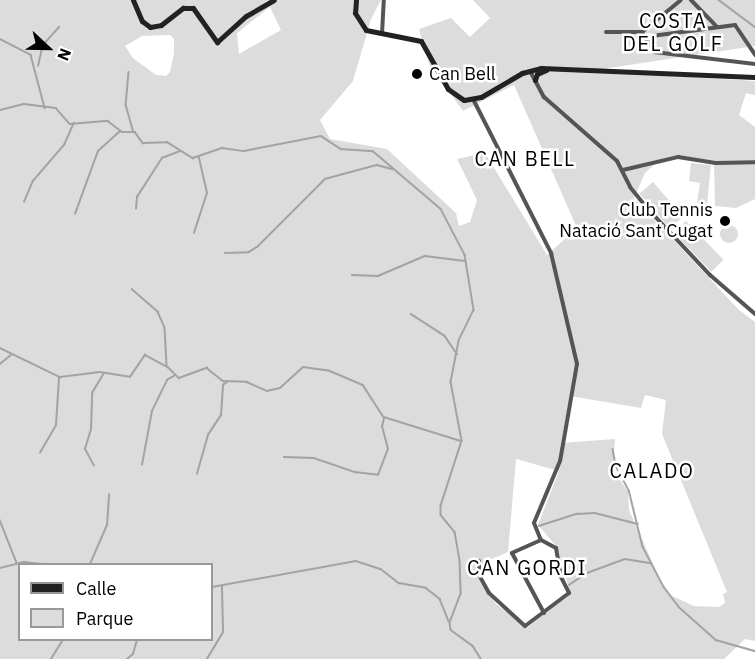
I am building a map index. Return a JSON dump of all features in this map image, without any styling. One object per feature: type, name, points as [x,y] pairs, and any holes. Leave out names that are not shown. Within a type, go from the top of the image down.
[{"type":"main road","points":[[133,0],[142,21],[150,27],[161,25],[183,8],[193,8],[217,42],[246,16],[274,0]]},
{"type":"main road","points":[[356,0],[355,13],[361,25],[369,32],[421,41],[450,92],[460,99],[473,99],[532,71],[552,68],[755,77]]},
{"type":"main road","points":[[535,80],[540,72],[552,68]]},
{"type":"main road","points":[[532,71],[535,80]]},
{"type":"street","points":[[382,35],[384,0]]},
{"type":"street","points":[[606,32],[642,32],[681,0]]},
{"type":"street","points":[[691,0],[717,27]]},
{"type":"street","points":[[644,38],[735,25],[755,56]]},
{"type":"street","points":[[642,32],[654,52],[755,64]]},
{"type":"street","points":[[535,80],[544,97],[623,170],[630,187],[648,209],[710,275],[755,314]]},
{"type":"street","points":[[473,99],[551,253],[576,355],[561,454],[535,518],[541,540],[556,548],[561,578],[568,593],[527,626],[489,593],[479,575],[479,561]]},
{"type":"street","points":[[623,170],[678,157],[716,163],[755,162]]},
{"type":"street","points":[[541,540],[512,553],[544,613]]},
{"type":"green space","points":[[0,0],[381,0],[371,19],[353,81],[320,120],[330,139],[387,149],[456,213],[459,226],[470,222],[477,200],[457,159],[485,153],[547,255],[577,228],[514,85],[463,111],[429,64],[419,29],[451,18],[470,37],[490,18],[473,0],[755,0],[755,46],[589,71],[755,81],[755,95],[746,93],[739,115],[755,127],[755,199],[736,208],[715,206],[714,163],[678,157],[658,161],[645,173],[634,198],[739,310],[755,322],[755,641],[745,639],[724,659],[0,659]],"holes":[[[270,7],[281,30],[239,54],[237,33]],[[170,35],[174,39],[174,53],[170,72],[166,76],[156,75],[133,58],[125,46],[142,36]],[[645,395],[666,400],[662,434],[727,592],[723,594],[725,603],[719,607],[694,606],[670,595],[663,586],[629,510],[628,492],[613,469],[615,439],[561,443],[570,396],[641,408]],[[516,459],[559,471],[538,525],[557,547],[570,592],[528,627],[496,604],[477,575],[478,565],[508,552]]]},
{"type":"green space","points":[[691,163],[711,165],[707,204],[697,203],[700,183],[689,181]]},
{"type":"green space","points":[[653,182],[683,217],[670,229],[639,194]]},
{"type":"green space","points":[[686,221],[724,260],[711,272],[674,233]]},
{"type":"green space","points":[[725,225],[733,225],[738,230],[736,241],[725,243],[720,238],[720,230]]},
{"type":"waterway","points":[[719,0],[755,27]]},
{"type":"waterway","points":[[38,66],[43,45],[59,27]]},
{"type":"waterway","points":[[0,39],[31,55],[45,108]]},
{"type":"waterway","points":[[129,72],[126,105],[133,130]]},
{"type":"waterway","points":[[0,110],[24,104],[56,108],[70,124],[108,121],[122,132],[135,132],[143,143],[167,142],[193,158],[222,148],[244,151],[321,136],[341,149],[373,151],[441,209],[465,255],[474,310],[459,341],[451,382],[462,441],[441,506],[441,515],[455,532],[460,561],[461,594],[450,622],[451,630],[473,646],[481,659]]},
{"type":"waterway","points":[[24,202],[33,181],[64,145],[74,123]]},
{"type":"waterway","points":[[75,214],[98,151],[120,131]]},
{"type":"waterway","points":[[136,209],[137,197],[162,158],[180,151]]},
{"type":"waterway","points":[[194,233],[207,193],[199,158]]},
{"type":"waterway","points":[[225,253],[249,252],[257,247],[325,179],[377,165],[392,169]]},
{"type":"waterway","points":[[352,275],[378,276],[425,256],[465,261]]},
{"type":"waterway","points":[[132,289],[158,312],[165,328],[167,366]]},
{"type":"waterway","points":[[411,314],[445,336],[457,354]]},
{"type":"waterway","points":[[0,348],[60,377],[100,372],[130,377],[145,355],[168,367],[179,378],[207,368],[223,381],[247,382],[267,391],[280,388],[303,367],[330,371],[363,385],[384,417],[461,441]]},
{"type":"waterway","points":[[0,364],[11,355]]},
{"type":"waterway","points":[[94,466],[85,449],[91,429],[92,393],[104,373]]},
{"type":"waterway","points":[[142,465],[152,411],[167,380],[174,376]]},
{"type":"waterway","points":[[40,453],[56,425],[59,378]]},
{"type":"waterway","points":[[197,474],[208,435],[221,415],[223,385],[227,382]]},
{"type":"waterway","points":[[284,457],[314,458],[355,472],[378,475],[388,449],[382,427],[384,418]]},
{"type":"waterway","points":[[613,449],[616,466],[629,490],[643,547],[664,587],[679,607],[716,640],[755,651]]},
{"type":"waterway","points":[[90,563],[107,525],[109,495]]},
{"type":"waterway","points":[[539,526],[577,514],[595,513],[638,524]]},
{"type":"waterway","points":[[0,520],[17,563]]},
{"type":"waterway","points":[[569,585],[587,573],[625,559],[651,563]]},
{"type":"waterway","points":[[213,587],[356,561],[381,569],[399,583],[426,588],[440,599],[449,621]]},
{"type":"waterway","points":[[20,563],[33,563]]},
{"type":"waterway","points":[[0,568],[18,564]]},
{"type":"waterway","points":[[207,659],[223,632],[222,587]]},
{"type":"waterway","points":[[51,659],[62,641]]},
{"type":"waterway","points":[[127,659],[133,654],[137,641]]},
{"type":"place","name":"Can Bell","points":[[417,74]]},
{"type":"place","name":"Club Tennis Natació Sant Cugat","points":[[725,221]]},
{"type":"district","name":"COSTA DEL GOLF","points":[[673,32]]},
{"type":"district","name":"CAN BELL","points":[[525,158]]},
{"type":"district","name":"CALADO","points":[[652,470]]},
{"type":"district","name":"CAN GORDI","points":[[527,567]]}]
